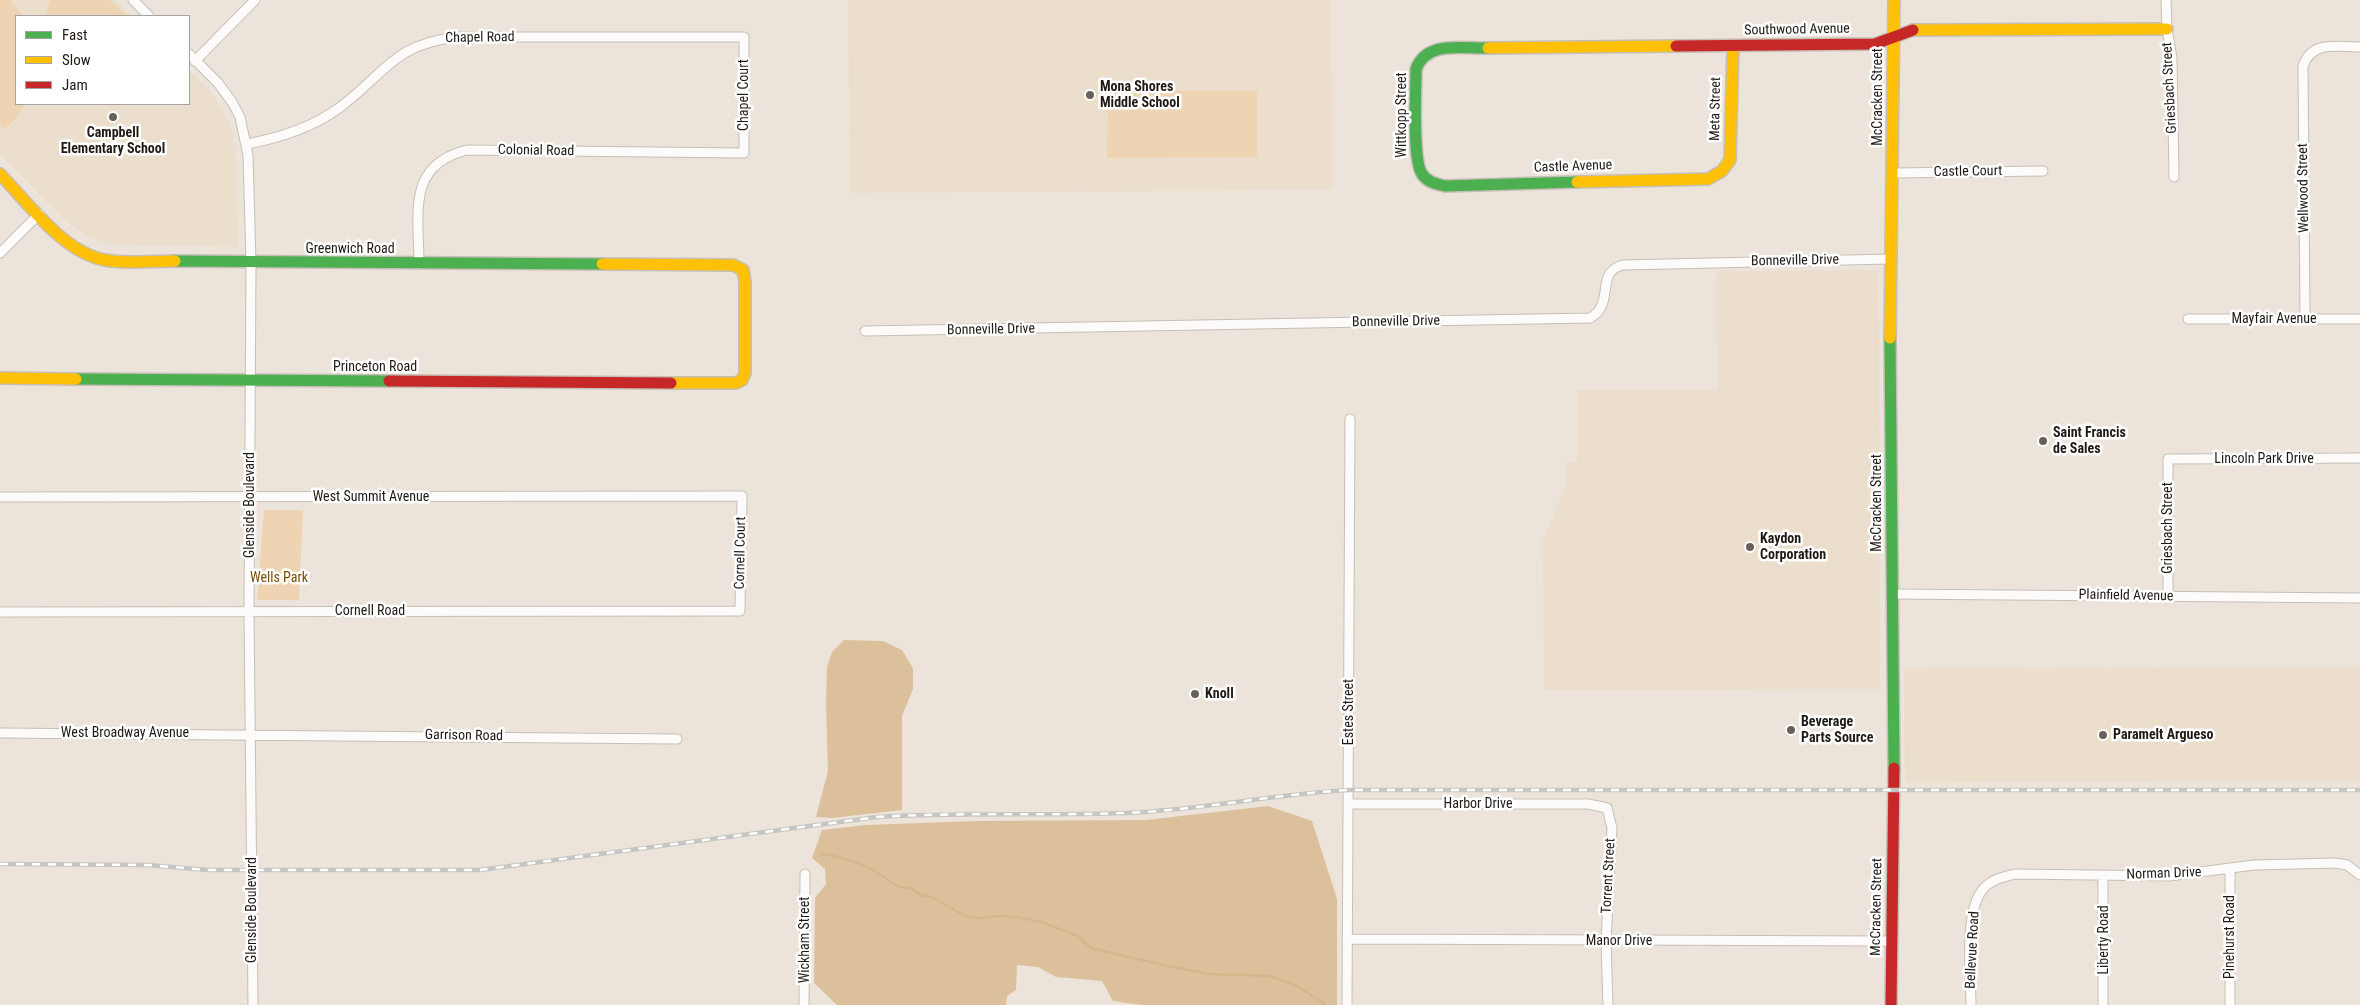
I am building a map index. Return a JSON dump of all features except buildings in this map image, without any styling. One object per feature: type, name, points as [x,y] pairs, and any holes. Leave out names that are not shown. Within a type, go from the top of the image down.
[{"type":"street","points":[[133,0],[149,15]]},
{"type":"street","points":[[192,58],[256,0]]},
{"type":"street","name":"McCracken Street","points":[[1890,1005],[1894,790],[1891,259],[1894,0]]},
{"type":"street","name":"Griesbach Street","points":[[2166,0],[2167,29],[2172,58],[2174,177]]},
{"type":"street","name":"Southwood Avenue","points":[[1425,53],[1434,49],[1875,44],[1912,30],[2167,29]]},
{"type":"street","name":"Chapel Road","points":[[247,144],[291,132],[313,123],[338,108],[401,54],[420,44],[438,40],[465,37],[744,37]]},
{"type":"street","name":"Chapel Court","points":[[744,37],[744,153]]},
{"type":"street","name":"Meta Street","points":[[1722,171],[1730,160],[1733,46]]},
{"type":"street","name":"Wellwood Street","points":[[2305,319],[2302,78],[2306,57],[2312,51],[2323,47],[2360,47]]},
{"type":"street","name":"Wittkopp Street","points":[[1424,178],[1417,160],[1416,69],[1419,60],[1425,53]]},
{"type":"street","name":"Glenside Boulevard","points":[[192,58],[218,83],[232,102],[240,117],[247,144],[250,263],[249,611],[253,1005]]},
{"type":"street","name":"Colonial Road","points":[[419,264],[419,195],[433,166],[455,153],[467,150],[744,153]]},
{"type":"street","name":"Castle Avenue","points":[[1424,178],[1431,183],[1445,186],[1708,179],[1722,171]]},
{"type":"street","name":"Castle Court","points":[[1893,173],[2043,171]]},
{"type":"street","name":"Greenwich Road","points":[[0,174],[63,239],[77,249],[105,260],[250,263],[733,264],[740,267],[745,275],[745,373]]},
{"type":"street","points":[[0,253],[39,214]]},
{"type":"street","name":"Bonneville Drive","points":[[864,331],[1590,318],[1598,314],[1603,306],[1608,274],[1613,267],[1623,265],[1891,259]]},
{"type":"street","name":"Mayfair Avenue","points":[[2188,319],[2360,319]]},
{"type":"street","name":"Princeton Road","points":[[0,378],[729,384],[739,382],[745,373]]},
{"type":"street","name":"Estes Street","points":[[1347,1005],[1350,419]]},
{"type":"street","name":"Lincoln Park Drive","points":[[2168,459],[2360,458]]},
{"type":"street","name":"Griesbach Street","points":[[2168,459],[2168,596]]},
{"type":"street","name":"West Summit Avenue","points":[[0,497],[742,496]]},
{"type":"street","name":"Cornell Court","points":[[740,611],[742,496]]},
{"type":"street","name":"Plainfield Avenue","points":[[1892,594],[2360,598]]},
{"type":"street","name":"Cornell Road","points":[[0,612],[740,611]]},
{"type":"street","name":"West Broadway Avenue","points":[[0,733],[250,734]]},
{"type":"street","name":"Garrison Road","points":[[250,734],[677,739]]},
{"type":"street","name":"Harbor Drive","points":[[1349,804],[1588,804],[1607,808]]},
{"type":"street","name":"Torrent Street","points":[[1607,808],[1612,828],[1606,941],[1608,1005]]},
{"type":"street","name":"Norman Drive","points":[[1978,896],[1985,886],[1996,879],[2015,874],[2169,876],[2254,865],[2334,863],[2347,865],[2358,873]]},
{"type":"street","name":"Pinehurst Road","points":[[2230,869],[2230,1005]]},
{"type":"street","name":"Wickham Street","points":[[804,1005],[805,874]]},
{"type":"street","name":"Liberty Road","points":[[2103,875],[2104,1005]]},
{"type":"street","name":"Bellevue Road","points":[[1971,1005],[1972,912],[1978,896]]},
{"type":"street","name":"Manor Drive","points":[[1347,938],[1606,941],[1891,941]]},
{"type":"shaded area","name":"Campbell Elementary School","points":[[0,0],[115,0],[131,15],[15,15],[15,105],[190,105],[190,71],[212,93],[230,124],[236,148],[237,247],[116,245],[89,237],[66,221],[0,155]]},
{"type":"shaded area","name":"Mona Shores Middle School","points":[[848,0],[1331,0],[1332,190],[850,193]]},
{"type":"shaded area","points":[[1879,270],[1880,689],[1544,690],[1543,538],[1566,488],[1566,462],[1577,462],[1577,390],[1717,390],[1716,271]]},
{"type":"shaded area","points":[[844,640],[883,641],[902,650],[913,668],[913,689],[902,716],[902,810],[832,818],[816,817],[828,771],[827,667],[832,652]]},
{"type":"shaded area","points":[[2360,667],[2360,780],[1905,783],[1904,669]]},
{"type":"shaded area","points":[[1268,806],[1312,821],[1337,899],[1337,1005],[1142,1005],[1113,1001],[1102,981],[1056,977],[1038,967],[1017,965],[1016,990],[1007,996],[1006,1005],[837,1005],[814,983],[815,898],[826,884],[825,869],[812,858],[822,830],[865,825],[977,821],[1146,820]]},
{"type":"green space","points":[[0,0],[10,0],[22,15],[15,15],[15,105],[24,105],[15,119],[5,129],[0,125]]},
{"type":"green space","points":[[50,0],[110,0],[126,15],[45,15]]},
{"type":"green space","points":[[1108,90],[1257,91],[1257,157],[1107,158]]},
{"type":"green space","name":"Wells Park","points":[[264,510],[303,510],[299,600],[257,600]]},
{"type":"waterway","points":[[822,854],[844,859],[868,868],[898,886],[911,888],[921,895],[932,897],[965,916],[981,918],[1017,917],[1041,922],[1078,936],[1091,948],[1163,965],[1209,974],[1270,976],[1297,986],[1325,1004]]},
{"type":"railway","points":[[0,864],[148,865],[207,870],[480,870],[877,817],[1127,813],[1182,809],[1349,790],[2360,790]]},
{"type":"traffic: fast","points":[[1488,48],[1457,47],[1437,50],[1421,60],[1416,69],[1416,140],[1419,166],[1422,174],[1429,181],[1445,186],[1577,182]]},
{"type":"traffic: fast","points":[[175,261],[602,264]]},
{"type":"traffic: fast","points":[[1890,338],[1894,768]]},
{"type":"traffic: fast","points":[[76,379],[389,381]]},
{"type":"traffic: slow","points":[[1890,338],[1894,0]]},
{"type":"traffic: slow","points":[[1913,30],[2167,29]]},
{"type":"traffic: slow","points":[[1488,48],[1676,46]]},
{"type":"traffic: slow","points":[[1577,182],[1708,179],[1722,171],[1730,160],[1733,46]]},
{"type":"traffic: slow","points":[[0,174],[48,225],[75,248],[105,260],[122,262],[175,261]]},
{"type":"traffic: slow","points":[[602,264],[733,265],[743,270],[745,281],[745,373],[742,380],[736,383],[671,383]]},
{"type":"traffic: slow","points":[[0,378],[76,379]]},
{"type":"traffic: jam","points":[[1676,46],[1875,44],[1913,30]]},
{"type":"traffic: jam","points":[[389,381],[671,383]]},
{"type":"traffic: jam","points":[[1891,1005],[1894,768]]},
{"type":"place","name":"Mona Shores Middle School","points":[[1090,95]]},
{"type":"place","name":"Campbell Elementary School","points":[[113,117]]},
{"type":"place","name":"Saint Francis de Sales","points":[[2043,441]]},
{"type":"place","name":"Kaydon Corporation","points":[[1750,547]]},
{"type":"place","name":"Knoll","points":[[1195,694]]},
{"type":"place","name":"Beverage Parts Source","points":[[1791,730]]},
{"type":"place","name":"Paramelt Argueso","points":[[2103,735]]}]
